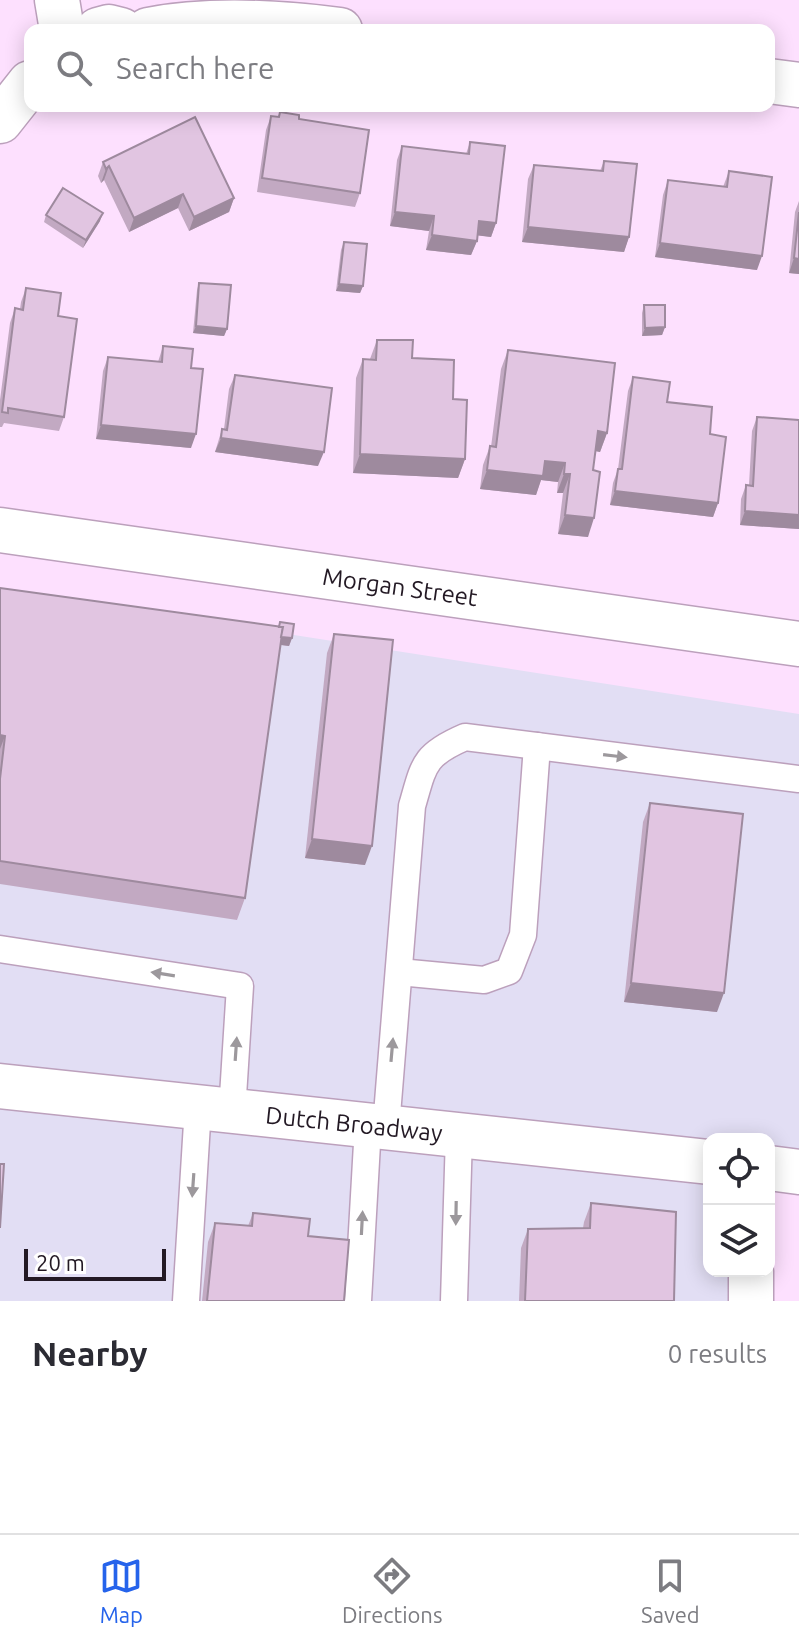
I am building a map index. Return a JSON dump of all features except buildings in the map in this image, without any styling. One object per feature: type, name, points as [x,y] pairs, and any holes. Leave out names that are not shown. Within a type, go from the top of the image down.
[{"type":"street","points":[[57,0],[61,24]]},
{"type":"street","points":[[177,24],[249,24]]},
{"type":"street","points":[[775,82],[799,85]]},
{"type":"street","points":[[0,121],[24,91]]},
{"type":"street","name":"Morgan Street","points":[[0,530],[799,644]]},
{"type":"street","name":"Dutch Broadway","points":[[0,1086],[703,1161]]},
{"type":"street","points":[[775,1169],[799,1172]]},
{"type":"street","points":[[751,1277],[751,1301]]},
{"type":"lane","points":[[358,1301],[377,1126],[399,972],[412,806],[424,762],[444,746],[465,737],[799,779]]},
{"type":"lane","points":[[399,972],[484,980],[509,971],[523,935],[537,746]]},
{"type":"lane","points":[[0,949],[240,986],[215,1110],[186,1301]]},
{"type":"lane","points":[[454,1301],[459,1135]]},
{"type":"shaded area","points":[[0,589],[799,714],[799,1157],[775,1154],[775,1133],[703,1133],[703,1277],[742,1277],[740,1301],[0,1301]]}]
